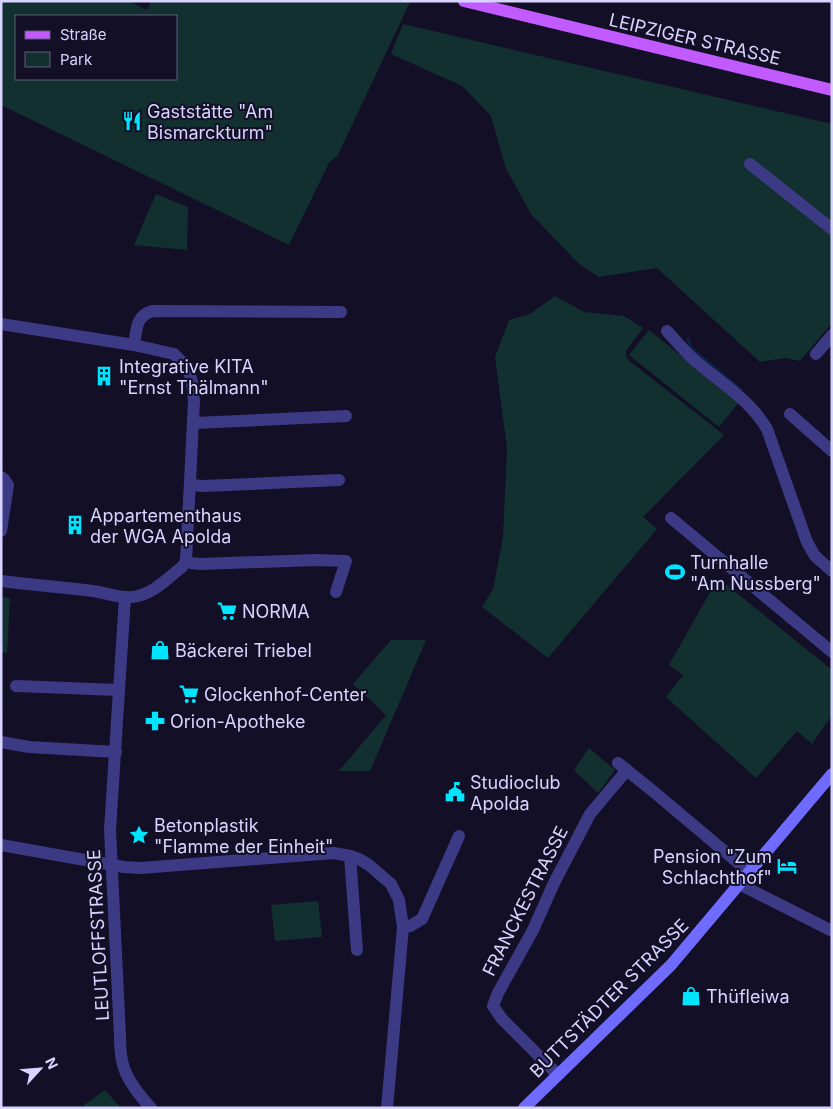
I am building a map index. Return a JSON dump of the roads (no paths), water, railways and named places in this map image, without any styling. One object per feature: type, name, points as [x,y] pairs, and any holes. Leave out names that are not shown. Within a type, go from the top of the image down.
[{"type":"main road","name":"LEIPZIGER STRASSE","points":[[464,1],[832,90]]},
{"type":"street","points":[[750,164],[832,229]]},
{"type":"street","points":[[134,345],[140,318],[145,313],[152,311],[340,312]]},
{"type":"street","points":[[1,324],[134,345],[174,354],[188,368],[194,401],[186,561],[182,566],[150,592],[138,596],[125,597],[84,590],[1,581]]},
{"type":"street","points":[[667,332],[691,356],[754,410],[761,420],[767,429],[807,542],[815,556],[832,572]]},
{"type":"street","points":[[816,354],[832,335]]},
{"type":"street","points":[[790,414],[832,451]]},
{"type":"street","points":[[194,423],[346,416]]},
{"type":"street","points":[[1,477],[8,485],[1,531]]},
{"type":"street","points":[[190,485],[338,480]]},
{"type":"street","points":[[671,518],[832,652]]},
{"type":"street","points":[[186,561],[200,564],[316,560],[346,561],[336,592]]},
{"type":"street","name":"LEUTLOFFSTRASSE","points":[[125,597],[110,830],[111,864],[121,1054],[124,1068],[132,1086],[151,1108]]},
{"type":"street","points":[[16,686],[118,690]]},
{"type":"street","points":[[1,742],[28,746],[116,752]]},
{"type":"street","name":"FRANCKESTRASSE","points":[[558,1075],[502,1020],[493,1006],[590,814],[622,766],[749,872]]},
{"type":"street","name":"BUTTSTÄDTER STRASSE","points":[[524,1108],[671,965],[832,774]]},
{"type":"street","points":[[403,926],[410,926],[422,919],[459,836]]},
{"type":"street","points":[[1,845],[141,868],[334,853],[350,856],[370,865],[391,884],[400,900],[403,926],[387,1108]]},
{"type":"street","points":[[350,856],[357,950]]},
{"type":"street","points":[[739,884],[832,931]]},
{"type":"waterway","points":[[688,339],[691,348],[741,390]]},
{"type":"place","name":"Gaststätte \"Am Bismarckturm\"","points":[[132,121]]},
{"type":"place","name":"Integrative KITA \"Ernst Thälmann\"","points":[[104,376]]},
{"type":"place","name":"Appartementhaus der WGA Apolda","points":[[75,525]]},
{"type":"place","name":"Turnhalle \"Am Nussberg\"","points":[[675,572]]},
{"type":"place","name":"NORMA","points":[[227,611]]},
{"type":"place","name":"Bäckerei Triebel","points":[[160,650]]},
{"type":"place","name":"Glockenhof-Center","points":[[189,694]]},
{"type":"place","name":"Orion-Apotheke","points":[[155,721]]},
{"type":"place","name":"Studioclub Apolda","points":[[455,792]]},
{"type":"place","name":"Betonplastik \"Flamme der Einheit\"","points":[[139,835]]},
{"type":"place","name":"Pension \"Zum Schlachthof\"","points":[[787,866]]},
{"type":"place","name":"Thüfleiwa","points":[[691,996]]}]
